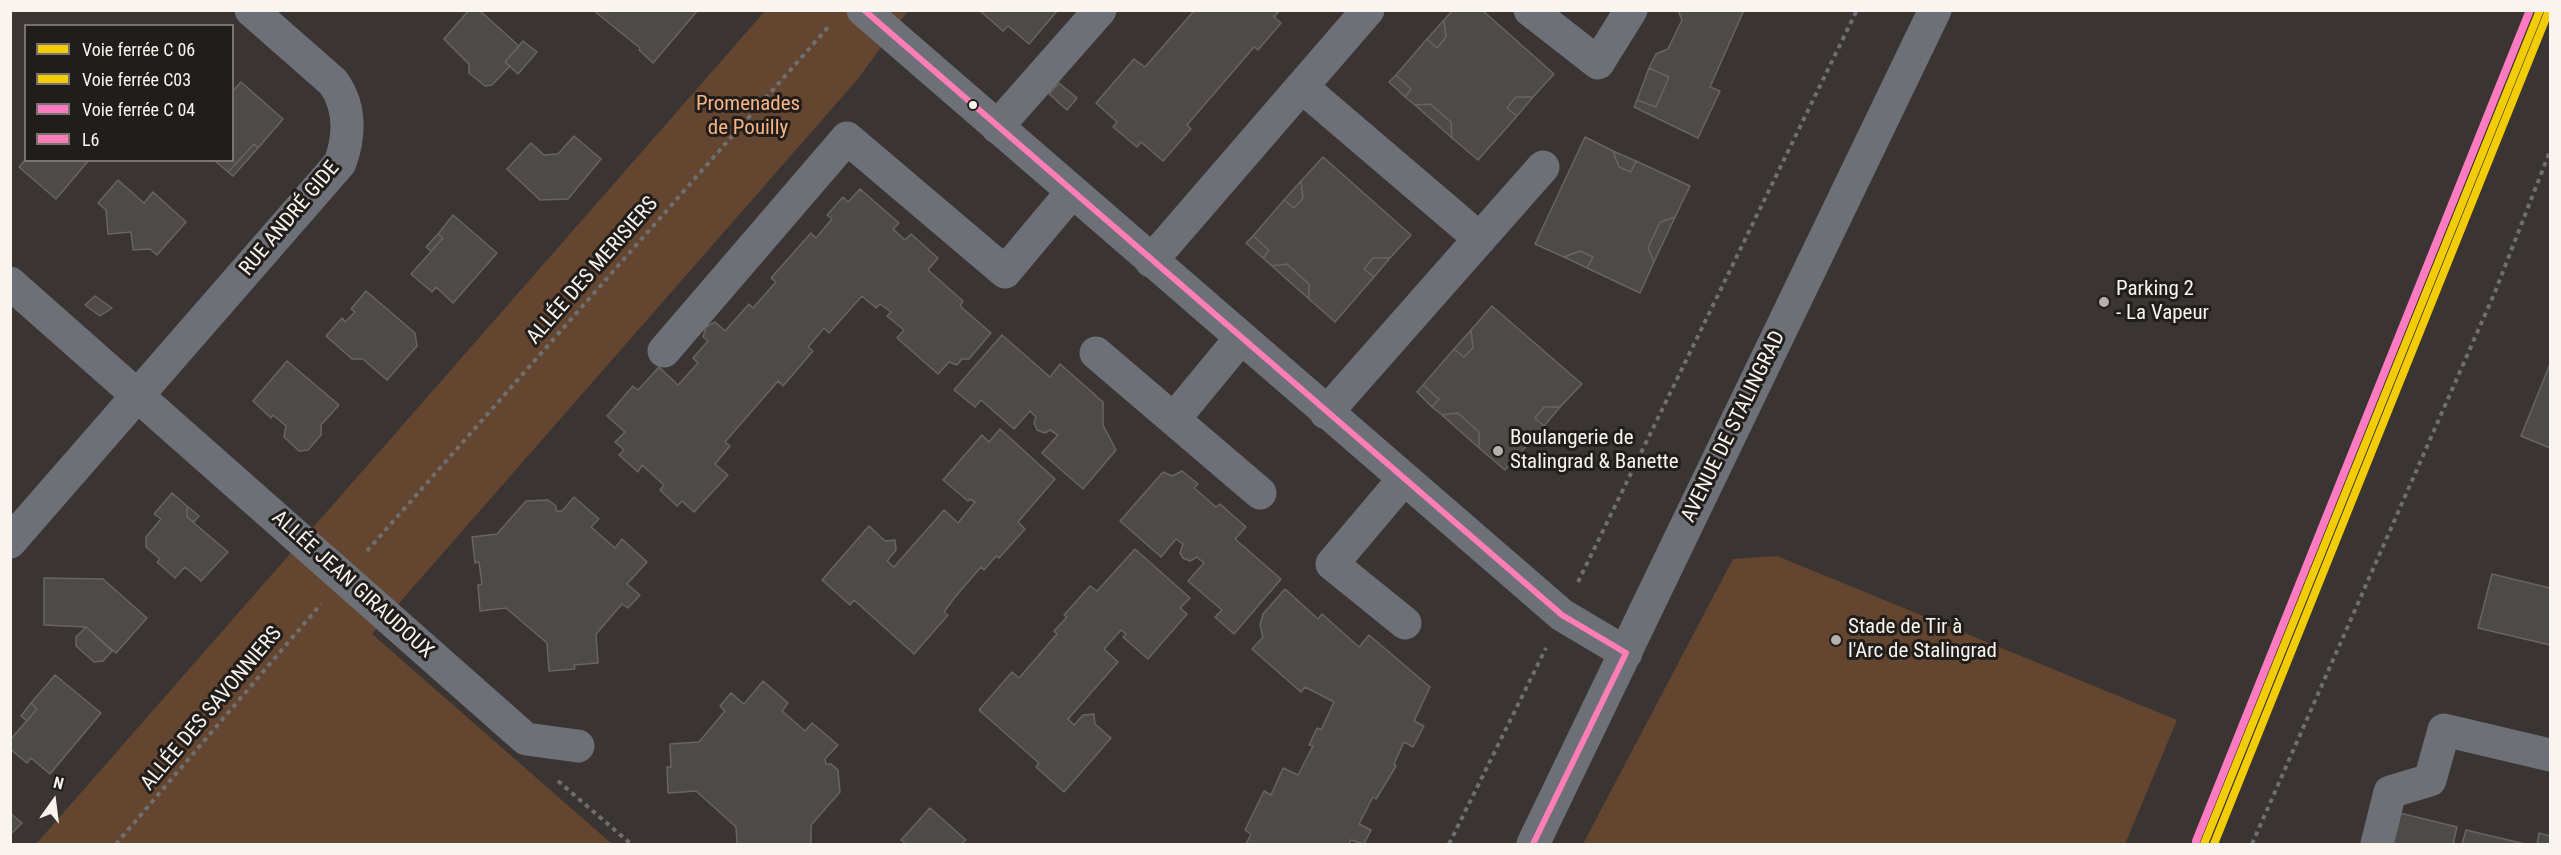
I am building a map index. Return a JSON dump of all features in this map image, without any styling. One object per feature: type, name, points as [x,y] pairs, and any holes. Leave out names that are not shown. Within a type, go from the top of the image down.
[{"type":"street","name":"RUE ANDRÉ GIDE","points":[[10,542],[340,163],[347,143],[345,107],[337,87],[251,10]]},
{"type":"street","points":[[997,127],[1100,10]]},
{"type":"street","points":[[1150,261],[1368,10]]},
{"type":"street","points":[[1530,10],[1598,63],[1631,10]]},
{"type":"street","name":"AVENUE DE STALINGRAD","points":[[1533,844],[1935,10]]},
{"type":"street","points":[[849,15],[997,127],[1562,615],[1626,653]]},
{"type":"street","points":[[1302,87],[1480,239]]},
{"type":"street","points":[[664,351],[847,138],[1005,272],[1072,192]]},
{"type":"street","points":[[1326,413],[1543,167]]},
{"type":"street","name":"ALLÉE JEAN GIRAUDOUX","points":[[10,284],[526,739]]},
{"type":"street","points":[[1174,419],[1240,339]]},
{"type":"street","points":[[1096,353],[1260,493]]},
{"type":"street","points":[[1403,480],[1332,564],[1405,623]]},
{"type":"street","points":[[2377,844],[2390,792],[2430,780],[2444,730],[2550,755]]},
{"type":"street","points":[[526,739],[578,746]]},
{"type":"path","points":[[1449,844],[1857,10]]},
{"type":"path","name":"ALLÉE DES MERISIERS","points":[[366,552],[849,15]]},
{"type":"path","points":[[2252,844],[2495,292],[2550,151]]},
{"type":"path","name":"ALLÉE DES SAVONNIERS","points":[[116,844],[324,601]]},
{"type":"path","points":[[526,739],[531,758],[631,844]]},
{"type":"green space","name":"Promenades de Pouilly","points":[[765,11],[908,11],[857,80],[372,634],[612,844],[36,844]]},
{"type":"green space","name":"Stade de Tir à l'Arc de Stalingrad","points":[[1777,556],[2177,720],[2125,844],[1583,844],[1733,559]]},
{"type":"building","points":[[469,10],[479,10],[519,46],[505,62],[510,66],[492,85],[485,86],[469,73],[469,64],[444,39]]},
{"type":"building","points":[[593,10],[698,10],[653,63],[639,50],[640,48]]},
{"type":"building","points":[[979,10],[1057,11],[1029,44],[1008,26],[1003,31]]},
{"type":"building","points":[[1190,10],[1280,10],[1274,17],[1281,23],[1258,50],[1254,47],[1187,125],[1191,129],[1163,161],[1141,142],[1137,147],[1113,127],[1117,122],[1096,103],[1134,59],[1145,67],[1193,12]]},
{"type":"building","points":[[1453,10],[1482,10],[1554,74],[1533,97],[1516,97],[1507,108],[1517,116],[1478,160],[1452,138],[1451,122],[1430,104],[1415,105],[1405,97],[1411,89],[1396,75],[1427,39],[1437,48],[1446,37],[1444,20]]},
{"type":"building","points":[[1678,10],[1744,10],[1710,87],[1720,91],[1698,138],[1634,107],[1637,100],[1656,107],[1669,77],[1649,68],[1656,54],[1668,49],[1682,20]]},
{"type":"building","points":[[1444,20],[1446,37],[1437,48],[1427,39]]},
{"type":"building","points":[[523,41],[537,52],[518,74],[505,62]]},
{"type":"building","points":[[1649,68],[1669,77],[1656,107],[1637,100]]},
{"type":"building","points":[[1396,75],[1411,89],[1405,97],[1389,82]]},
{"type":"building","points":[[241,82],[283,119],[258,148],[254,144],[228,172],[216,162],[234,162],[234,90]]},
{"type":"building","points":[[1059,83],[1077,98],[1067,110],[1049,94]]},
{"type":"building","points":[[1516,97],[1533,97],[1517,116],[1507,108]]},
{"type":"building","points":[[1430,104],[1451,122],[1452,138],[1415,105]]},
{"type":"building","points":[[574,136],[601,159],[568,199],[540,200],[507,169],[531,143],[544,155],[558,154]]},
{"type":"building","points":[[1585,137],[1613,151],[1619,167],[1631,172],[1636,161],[1690,186],[1675,217],[1660,222],[1648,248],[1654,262],[1640,293],[1587,268],[1593,257],[1580,251],[1564,257],[1535,244]]},
{"type":"building","points":[[254,144],[258,148],[233,176],[228,172]]},
{"type":"building","points":[[1613,151],[1636,161],[1631,172],[1619,167]]},
{"type":"building","points":[[1323,157],[1411,235],[1390,258],[1373,258],[1364,269],[1374,277],[1335,322],[1309,299],[1309,284],[1287,264],[1272,266],[1263,258],[1269,250],[1253,236],[1284,200],[1294,208],[1303,198],[1301,181]]},
{"type":"building","points":[[24,161],[87,162],[56,199],[19,167]]},
{"type":"building","points":[[118,180],[144,203],[153,192],[186,222],[157,255],[150,249],[133,250],[131,232],[108,234],[106,210],[98,203]]},
{"type":"building","points":[[1301,181],[1303,198],[1294,208],[1284,200]]},
{"type":"building","points":[[860,189],[899,223],[893,229],[905,240],[911,234],[938,258],[928,270],[963,301],[960,306],[991,333],[969,359],[962,359],[957,365],[949,362],[938,374],[897,338],[904,330],[887,316],[891,312],[880,304],[876,308],[862,296],[829,333],[824,328],[808,347],[813,351],[783,386],[778,381],[725,442],[730,446],[715,464],[728,475],[694,512],[682,501],[677,506],[660,490],[664,485],[642,465],[638,472],[619,455],[624,450],[615,442],[625,432],[607,416],[633,386],[638,390],[659,367],[678,385],[698,363],[693,358],[708,341],[703,337],[706,327],[715,322],[725,331],[749,304],[753,308],[776,282],[771,278],[811,233],[816,238],[832,219],[827,215],[843,197],[848,202]]},
{"type":"building","points":[[453,215],[497,253],[453,303],[436,287],[432,292],[411,274],[443,238],[438,234]]},
{"type":"building","points":[[1675,217],[1654,262],[1648,248],[1660,222]]},
{"type":"building","points":[[438,234],[443,238],[431,251],[426,247]]},
{"type":"building","points":[[1253,236],[1269,250],[1263,258],[1246,243]]},
{"type":"building","points":[[1580,251],[1593,257],[1587,268],[1564,257]]},
{"type":"building","points":[[1373,258],[1390,258],[1374,277],[1364,269]]},
{"type":"building","points":[[1287,264],[1309,284],[1309,299],[1272,266]]},
{"type":"building","points":[[366,291],[415,333],[417,346],[387,380],[363,359],[352,359],[326,336],[342,318],[345,322],[355,312],[351,309]]},
{"type":"building","points":[[95,296],[112,308],[100,316],[85,305]]},
{"type":"building","points":[[1492,306],[1582,384],[1560,407],[1544,407],[1535,418],[1544,426],[1505,470],[1479,448],[1479,432],[1458,413],[1442,415],[1432,407],[1439,399],[1423,385],[1454,349],[1464,357],[1473,348],[1471,330]]},
{"type":"building","points":[[1471,330],[1473,348],[1464,357],[1454,349]]},
{"type":"building","points":[[1002,335],[1050,377],[1060,364],[1103,402],[1103,425],[1116,450],[1083,489],[1042,453],[1058,435],[1050,430],[1045,433],[1037,430],[1034,423],[1036,417],[1030,411],[1014,429],[981,400],[975,407],[954,390]]},
{"type":"building","points":[[287,361],[339,405],[321,425],[321,435],[308,450],[299,451],[284,437],[286,426],[273,415],[271,418],[253,401]]},
{"type":"building","points":[[2550,364],[2550,448],[2521,436]]},
{"type":"building","points":[[1423,385],[1439,399],[1432,407],[1417,392]]},
{"type":"building","points":[[1544,407],[1560,407],[1544,426],[1535,418]]},
{"type":"building","points":[[1458,413],[1479,432],[1479,448],[1442,415]]},
{"type":"building","points":[[1000,429],[1055,479],[1018,522],[1025,529],[999,558],[996,556],[984,570],[981,567],[944,612],[948,615],[914,654],[854,600],[850,605],[822,580],[869,526],[885,541],[895,540],[896,550],[887,561],[894,567],[944,510],[958,523],[975,502],[970,499],[968,501],[943,480],[982,435],[989,442]]},
{"type":"building","points":[[1182,471],[1198,484],[1194,488],[1216,507],[1220,504],[1246,527],[1235,539],[1281,579],[1234,634],[1215,617],[1222,610],[1188,581],[1204,563],[1197,557],[1190,561],[1183,558],[1180,553],[1183,544],[1176,539],[1161,557],[1120,521],[1163,472],[1172,476]]},
{"type":"building","points":[[172,493],[187,506],[187,517],[228,552],[201,581],[185,567],[175,578],[157,562],[160,559],[146,547],[146,537],[161,519],[154,514]]},
{"type":"building","points":[[574,497],[599,519],[591,527],[615,548],[622,539],[647,562],[627,584],[640,595],[628,608],[622,604],[596,634],[598,663],[574,665],[575,669],[549,671],[547,643],[506,608],[480,611],[478,585],[482,584],[479,562],[475,563],[472,537],[497,534],[526,501],[548,500],[556,506],[556,511],[562,511]]},
{"type":"building","points":[[187,506],[199,516],[194,522],[187,517]]},
{"type":"building","points":[[1135,549],[1190,598],[1180,608],[1187,614],[1148,659],[1123,637],[1126,634],[1121,630],[1104,649],[1118,662],[1068,719],[1074,725],[1083,715],[1094,714],[1095,724],[1111,738],[1064,792],[1036,767],[1039,763],[979,710],[1012,672],[1019,678],[1057,634],[1054,631],[1067,617],[1064,615],[1090,586],[1097,591]]},
{"type":"building","points":[[2492,574],[2550,588],[2550,645],[2478,628]]},
{"type":"building","points":[[44,578],[103,579],[147,618],[116,653],[86,627],[44,625]]},
{"type":"building","points":[[1285,589],[1318,619],[1322,614],[1359,647],[1369,635],[1430,687],[1414,721],[1424,726],[1413,747],[1404,742],[1394,764],[1396,766],[1376,799],[1373,797],[1359,824],[1371,830],[1364,844],[1351,840],[1349,844],[1246,844],[1251,834],[1245,830],[1264,791],[1271,795],[1283,768],[1298,775],[1313,746],[1309,745],[1317,728],[1321,730],[1334,702],[1305,687],[1301,692],[1252,649],[1263,637],[1260,625],[1263,614]]},
{"type":"building","points":[[86,627],[112,651],[103,661],[94,662],[76,646],[76,637]]},
{"type":"building","points":[[55,675],[101,713],[50,774],[31,758],[27,763],[10,749],[10,740],[37,709],[31,703]]},
{"type":"building","points":[[763,681],[788,703],[782,711],[805,731],[812,723],[838,745],[825,759],[826,764],[831,764],[838,770],[840,792],[811,825],[811,844],[737,844],[736,827],[696,791],[668,793],[667,767],[671,767],[670,744],[699,742],[725,711],[720,706],[731,693],[744,704]]},
{"type":"building","points":[[31,703],[37,709],[27,721],[21,716]]},
{"type":"building","points":[[930,808],[966,840],[961,844],[906,844],[901,840]]},
{"type":"building","points":[[2396,812],[2457,827],[2453,844],[2388,844]]},
{"type":"building","points":[[10,813],[22,823],[10,835]]},
{"type":"building","points":[[2466,830],[2525,844],[2462,844]]},
{"type":"building","points":[[2539,833],[2550,836],[2550,844],[2537,844]]},
{"type":"transit line","name":"L6","points":[[864,10],[1562,615],[1626,653]]},
{"type":"transit line","points":[[2196,841],[2530,10]]},
{"type":"transit line","points":[[2204,844],[2540,10]]},
{"type":"transit line","name":"L6","points":[[1533,844],[1626,653]]},
{"type":"rail line","name":"C03","points":[[2214,844],[2548,13]]},
{"type":"place","name":"Parking 2 - La Vapeur","points":[[2104,302]]},
{"type":"place","name":"Boulangerie de Stalingrad & Banette","points":[[1498,451]]},
{"type":"place","name":"Stade de Tir à l'Arc de Stalingrad","points":[[1836,640]]}]
